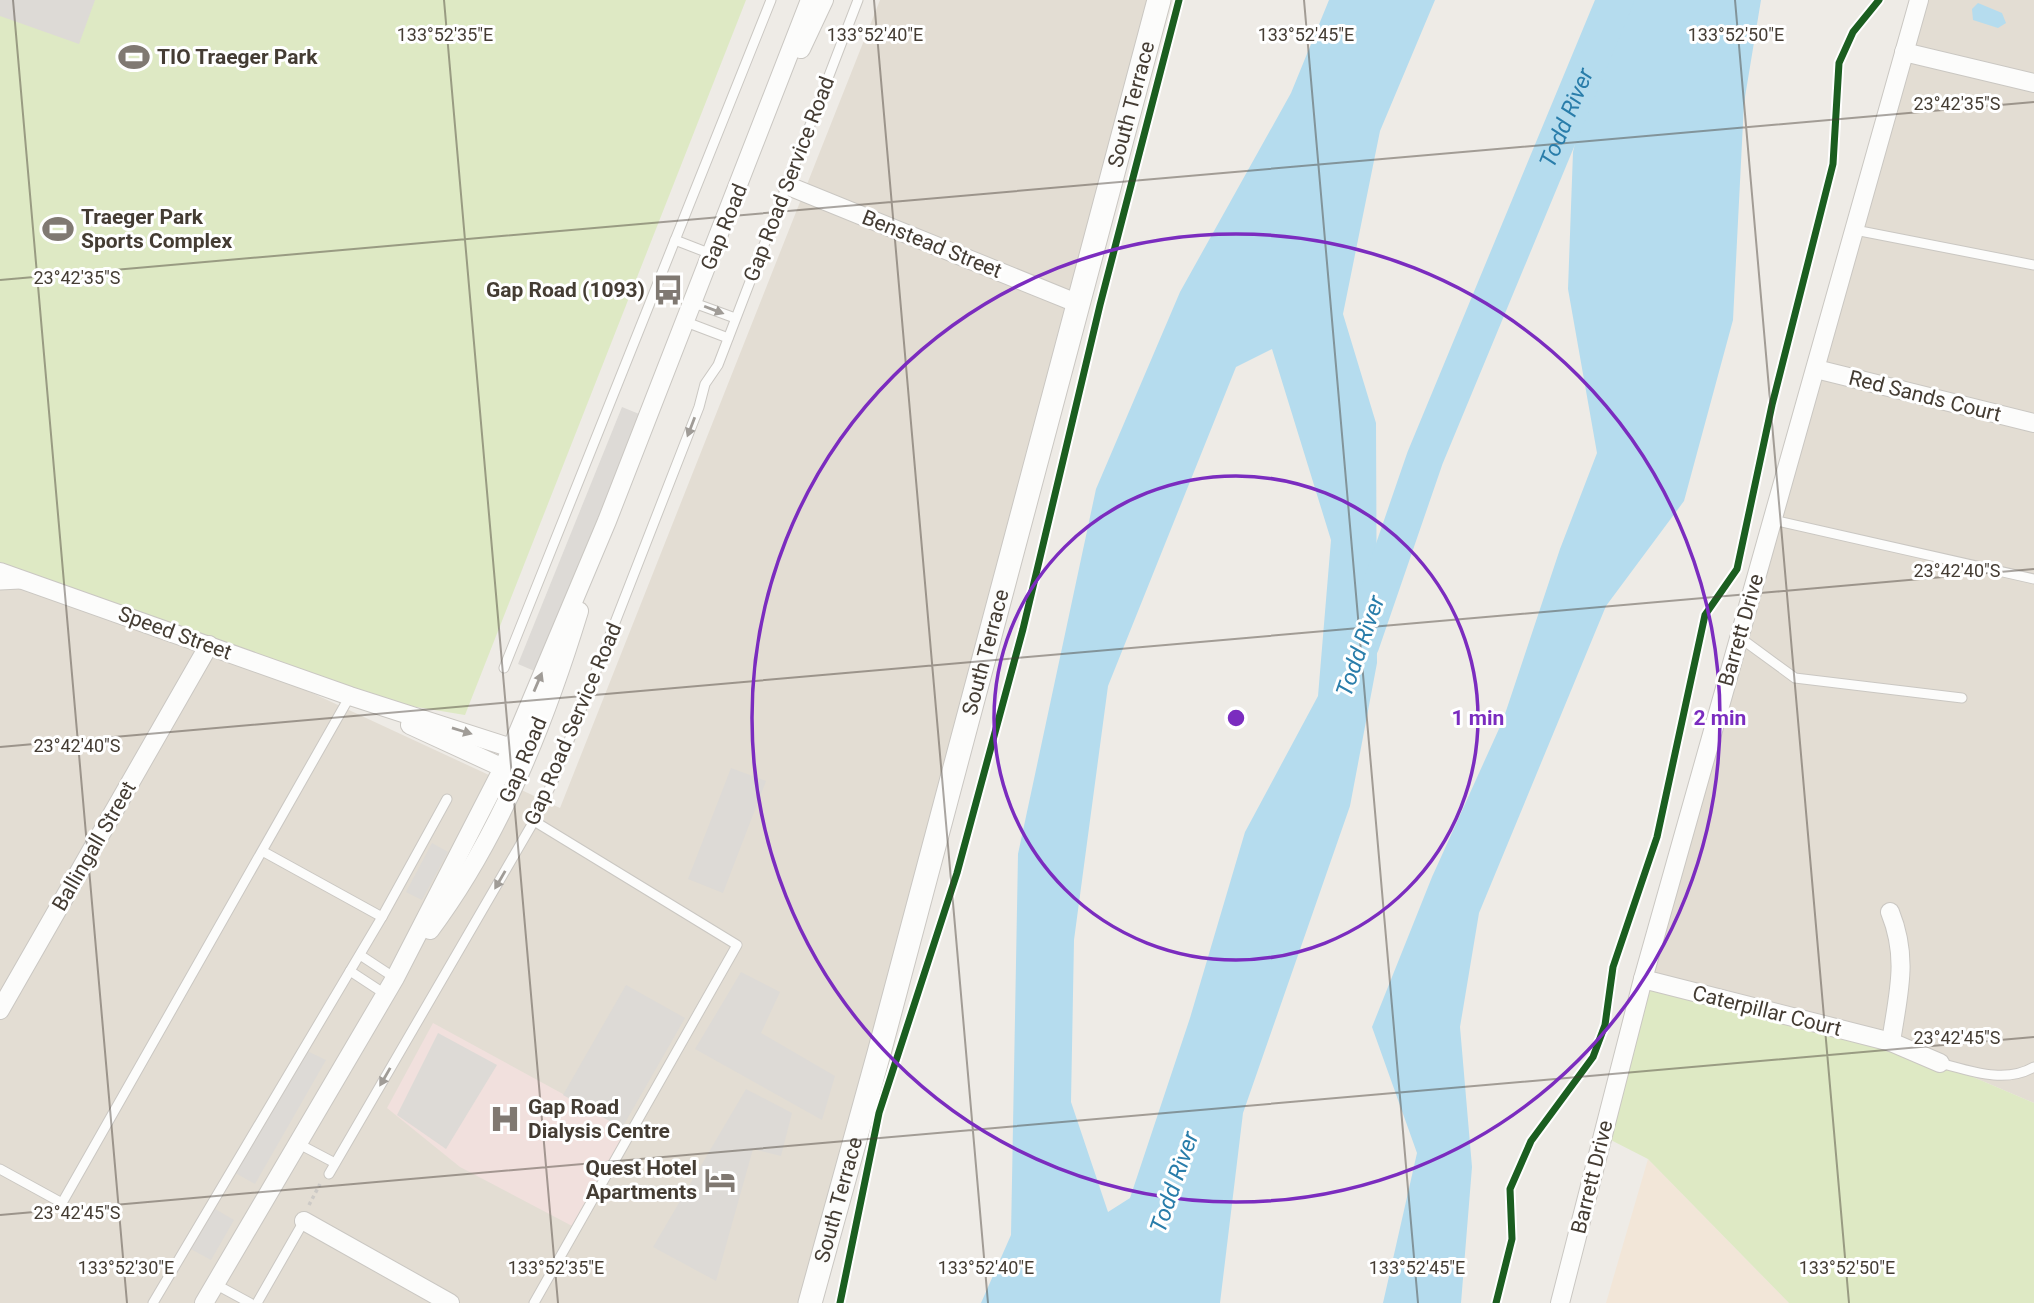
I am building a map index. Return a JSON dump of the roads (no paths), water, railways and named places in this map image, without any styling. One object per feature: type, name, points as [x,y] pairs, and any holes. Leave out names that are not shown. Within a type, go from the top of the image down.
[{"type":"street","name":"Gap Road","points":[[205,1303],[385,994],[459,891],[483,849],[607,521],[778,89],[810,0]]},
{"type":"street","name":"Gap Road","points":[[778,89],[814,25],[824,0]]},
{"type":"street","name":"South Terrace","points":[[810,1303],[1159,0]]},
{"type":"street","name":"Barrett Drive","points":[[1560,1303],[1643,979],[1919,0]]},
{"type":"street","points":[[1904,52],[2034,83]]},
{"type":"street","name":"Benstead Street","points":[[786,185],[1079,304]]},
{"type":"street","name":"Red Sands Court","points":[[1816,369],[2034,423]]},
{"type":"street","name":"Speed Street","points":[[0,572],[350,696],[519,750]]},
{"type":"street","name":"Ballingall Street","points":[[3,999],[209,645]]},
{"type":"street","name":"Speed Street","points":[[350,696],[511,771]]},
{"type":"street","points":[[1890,912],[1899,933],[1903,962],[1891,1042]]},
{"type":"street","name":"Caterpillar Court","points":[[1643,979],[1891,1042],[1940,1063]]},
{"type":"street","points":[[304,1221],[450,1303]]},
{"type":"lane","points":[[504,668],[771,0]]},
{"type":"lane","name":"Gap Road Service Road","points":[[329,1174],[534,821],[554,779],[689,433],[701,392],[718,365],[858,0]]},
{"type":"lane","points":[[1855,230],[2034,265]]},
{"type":"lane","name":"Gap Road Service Road","points":[[675,240],[713,255]]},
{"type":"lane","points":[[694,303],[735,318]]},
{"type":"lane","points":[[686,322],[728,338]]},
{"type":"lane","points":[[1773,520],[2034,579]]},
{"type":"lane","points":[[0,585],[40,585]]},
{"type":"lane","points":[[1739,637],[1795,678],[1962,698]]},
{"type":"lane","points":[[0,1169],[62,1203],[264,852],[350,696]]},
{"type":"lane","points":[[153,1303],[360,955],[447,799]]},
{"type":"lane","points":[[534,821],[737,945],[534,1303]]},
{"type":"lane","points":[[264,852],[382,917]]},
{"type":"lane","points":[[360,955],[395,978]]},
{"type":"lane","points":[[350,971],[385,994]]},
{"type":"lane","points":[[1940,1063],[1989,1076],[2024,1073],[2034,1067]]},
{"type":"lane","points":[[297,1143],[335,1163]]},
{"type":"lane","points":[[257,1303],[304,1221]]},
{"type":"lane","points":[[215,1284],[250,1303]]},
{"type":"water","points":[[1329,0],[1435,0],[1380,131],[1343,314],[1376,423],[1377,663],[1350,806],[1243,1113],[1220,1303],[981,1303],[1011,1235],[1018,854],[1096,489],[1180,292],[1291,93]],"holes":[[[1272,349],[1331,540],[1318,696],[1245,832],[1190,1018],[1130,1198],[1108,1212],[1071,1102],[1074,940],[1108,686],[1236,367]]]},
{"type":"water","points":[[1608,0],[1761,0],[1744,103],[1733,320],[1684,501],[1606,606],[1479,913],[1460,1027],[1472,1167],[1461,1303],[1383,1303],[1417,1153],[1372,1027],[1432,877],[1503,720],[1560,549],[1597,453],[1568,289],[1573,152]]},
{"type":"water","points":[[1978,3],[2002,13],[2006,23],[1998,28],[1973,20],[1972,9]]},
{"type":"waterway","name":"Todd River","points":[[1361,644],[1425,458],[1615,0]]},
{"type":"place","name":"TIO Traeger Park","points":[[134,57]]},
{"type":"place","name":"Traeger Park Sports Complex","points":[[58,229]]},
{"type":"place","name":"Gap Road (1093)","points":[[668,290]]},
{"type":"place","name":"Gap Road Dialysis Centre","points":[[505,1119]]},
{"type":"place","name":"Quest Hotel Apartments","points":[[720,1180]]}]
